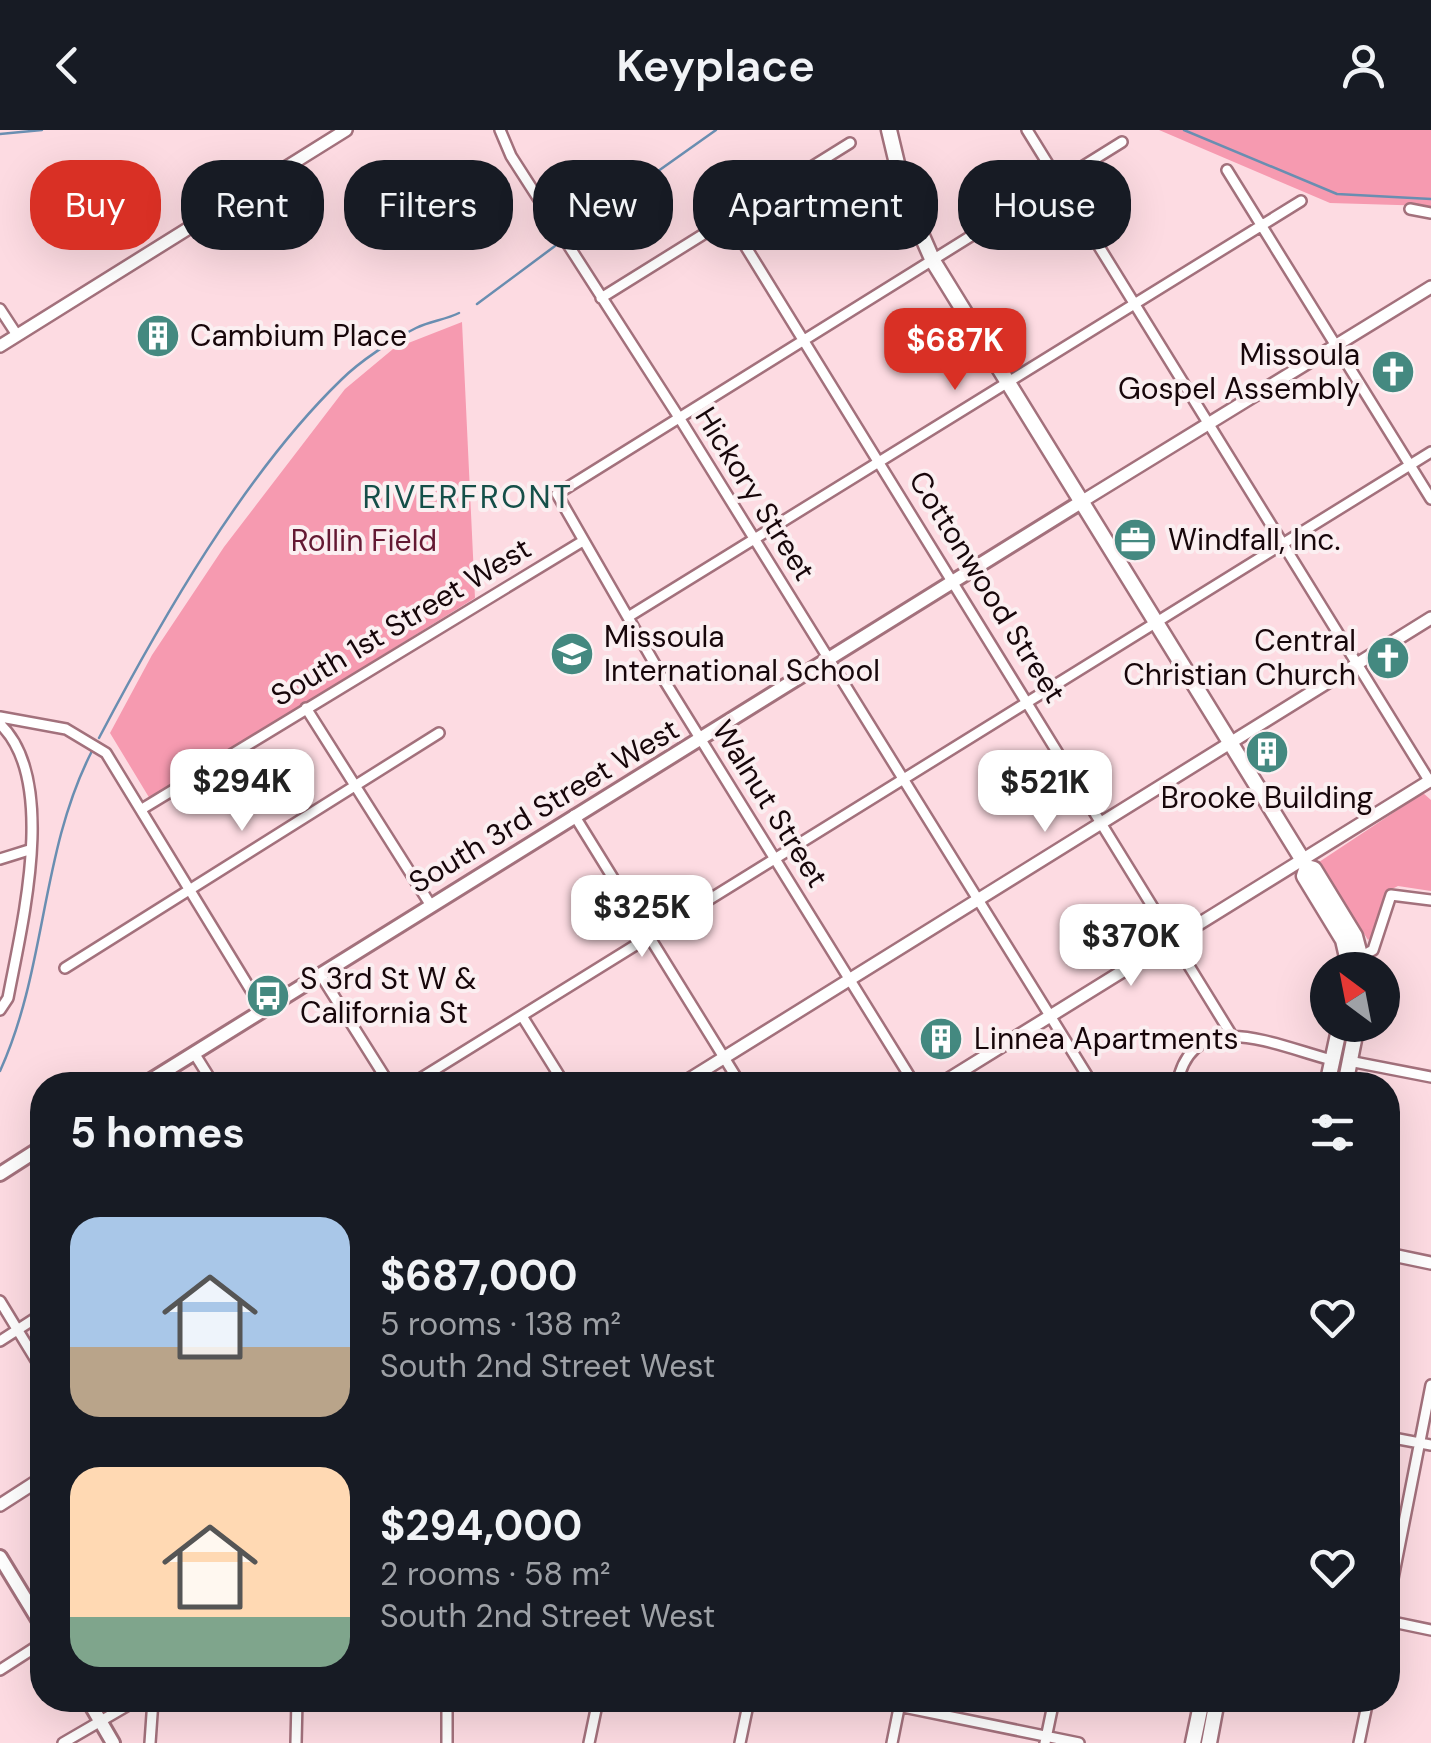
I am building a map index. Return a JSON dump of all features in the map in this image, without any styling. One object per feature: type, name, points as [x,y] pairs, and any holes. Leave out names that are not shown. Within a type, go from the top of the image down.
[{"type":"main road","points":[[889,130],[905,197],[933,261],[1228,744],[1304,864],[1314,869],[1357,952]]},
{"type":"main road","name":"South 3rd Street West","points":[[164,1072],[1081,502]]},
{"type":"main road","points":[[1304,864],[1304,876],[1343,940],[1346,952]]},
{"type":"main road","points":[[1330,1072],[1336,1042]]},
{"type":"main road","points":[[1347,1072],[1353,1042]]},
{"type":"main road","points":[[0,1174],[30,1155]]},
{"type":"main road","points":[[0,1557],[30,1606]]},
{"type":"main road","points":[[95,1712],[113,1743]]},
{"type":"main road","points":[[1194,1743],[1200,1712]]},
{"type":"main road","points":[[1208,1743],[1215,1712]]},
{"type":"street","points":[[0,346],[346,130]]},
{"type":"street","name":"Hickory Street","points":[[500,130],[530,186],[680,419],[1085,1072]]},
{"type":"street","points":[[1026,130],[1045,160]]},
{"type":"street","points":[[1095,160],[1122,142]]},
{"type":"street","points":[[824,160],[850,144]]},
{"type":"street","points":[[1227,170],[1431,499]]},
{"type":"street","points":[[628,617],[1301,201]]},
{"type":"street","points":[[1410,209],[1431,213]]},
{"type":"street","points":[[601,298],[693,240]]},
{"type":"street","points":[[680,419],[958,246]]},
{"type":"street","name":"Cottonwood Street","points":[[748,250],[1105,822],[1231,1034]]},
{"type":"street","points":[[960,1072],[1175,938],[1304,864],[1431,781],[1101,250]]},
{"type":"street","name":"South 3rd Street West","points":[[1081,502],[1431,287]]},
{"type":"street","points":[[0,308],[17,336]]},
{"type":"street","name":"Walnut Street","points":[[680,419],[556,494],[701,740],[907,1072]]},
{"type":"street","points":[[431,1072],[1431,452]]},
{"type":"street","name":"South 1st Street West","points":[[142,809],[583,541]]},
{"type":"street","points":[[700,1072],[1431,618]]},
{"type":"street","points":[[306,708],[430,904]]},
{"type":"street","points":[[0,720],[66,729],[106,754],[263,1010]]},
{"type":"street","points":[[0,720],[13,738],[29,787],[24,914],[8,998],[0,1010]]},
{"type":"street","points":[[64,968],[439,734]]},
{"type":"street","points":[[574,816],[733,1072]]},
{"type":"street","points":[[0,859],[29,850]]},
{"type":"street","points":[[1371,952],[1390,895],[1431,900]]},
{"type":"street","points":[[320,974],[382,1072]]},
{"type":"street","points":[[522,1016],[557,1072]]},
{"type":"street","points":[[1180,1072],[1182,1061],[1195,1044],[1231,1034],[1332,1060]]},
{"type":"street","points":[[194,1054],[206,1072]]},
{"type":"street","points":[[1349,1061],[1431,1078]]},
{"type":"street","points":[[1400,1257],[1431,1263]]},
{"type":"street","points":[[0,1301],[30,1350]]},
{"type":"street","points":[[0,1340],[30,1322]]},
{"type":"street","points":[[1400,1541],[1431,1384]]},
{"type":"street","points":[[1400,1439],[1431,1445]]},
{"type":"street","points":[[0,1504],[30,1485]]},
{"type":"street","points":[[1400,1624],[1431,1630]]},
{"type":"street","points":[[0,1670],[30,1651]]},
{"type":"street","points":[[63,1743],[116,1712]]},
{"type":"street","points":[[150,1743],[152,1712]]},
{"type":"street","points":[[296,1743],[297,1712]]},
{"type":"street","points":[[447,1712],[447,1743]]},
{"type":"street","points":[[589,1743],[595,1712]]},
{"type":"street","points":[[740,1743],[746,1712]]},
{"type":"street","points":[[892,1743],[898,1712]]},
{"type":"street","points":[[936,1712],[1046,1740],[1079,1743]]},
{"type":"street","points":[[1046,1740],[1052,1712]]},
{"type":"street","points":[[1359,1743],[1365,1712]]},
{"type":"green space","points":[[1159,130],[1431,130],[1431,206],[1330,203]]},
{"type":"green space","name":"Rollin Field","points":[[462,322],[475,598],[150,799],[110,733],[152,655],[224,547],[345,389],[393,349]]},
{"type":"green space","points":[[1423,793],[1431,800],[1431,891],[1398,886],[1386,892],[1375,934],[1368,940],[1319,862]]},
{"type":"waterway","points":[[0,134],[42,130]]},
{"type":"waterway","points":[[673,160],[716,130]]},
{"type":"waterway","points":[[1184,130],[1337,194],[1431,199]]},
{"type":"waterway","points":[[477,304],[550,250]]},
{"type":"waterway","points":[[99,738],[207,550],[306,417],[377,351],[416,328],[459,313]]},
{"type":"waterway","points":[[0,1071],[27,992],[62,829],[92,751]]},
{"type":"place","name":"Cambium Place","points":[[158,336]]},
{"type":"place","name":"Missoula Gospel Assembly","points":[[1393,372]]},
{"type":"place","name":"Windfall, Inc.","points":[[1135,540]]},
{"type":"place","name":"Missoula International School","points":[[572,654]]},
{"type":"place","name":"Central Christian Church","points":[[1388,658]]},
{"type":"place","name":"Brooke Building","points":[[1267,752]]},
{"type":"place","name":"S 3rd St W & California St","points":[[268,996]]},
{"type":"place","name":"Linnea Apartments","points":[[941,1039]]},
{"type":"district","name":"RIVERFRONT","points":[[468,497]]}]
